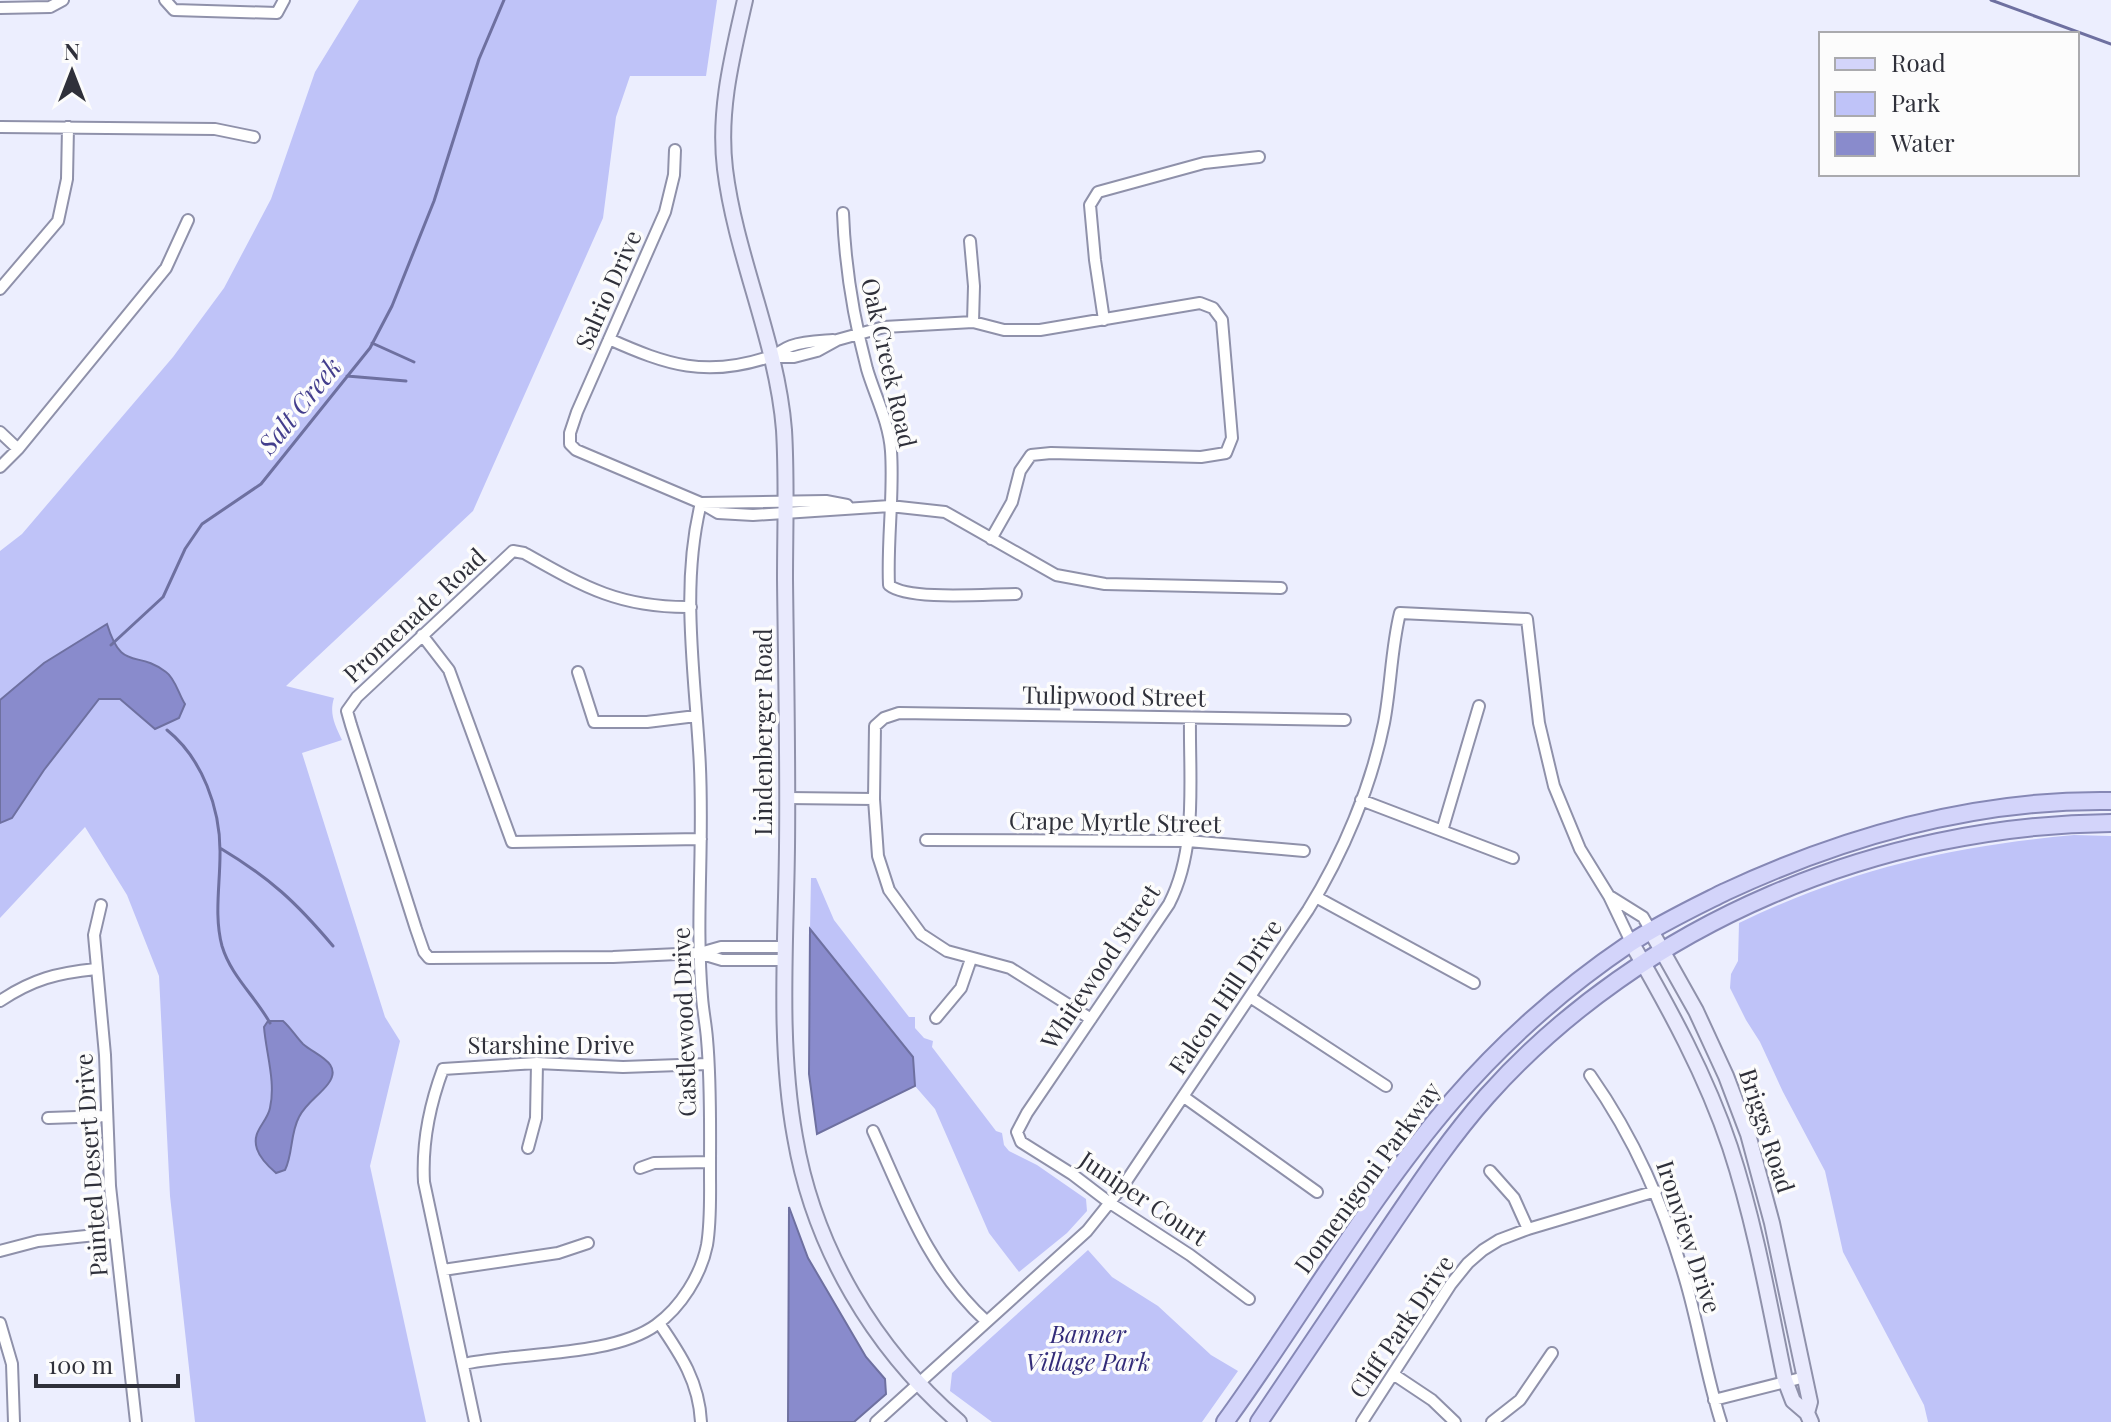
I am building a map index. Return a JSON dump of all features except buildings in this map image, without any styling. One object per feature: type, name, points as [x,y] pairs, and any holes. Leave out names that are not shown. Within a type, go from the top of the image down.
[{"type":"main road","name":"Domenigoni Parkway","points":[[1225,1422],[1393,1177],[1453,1100],[1499,1050],[1537,1015],[1631,942],[1700,904],[1783,866],[1848,842],[1972,811],[2038,803],[2111,801]]},
{"type":"main road","name":"Domenigoni Parkway","points":[[1259,1422],[1431,1166],[1487,1096],[1594,998],[1643,963],[1717,921],[1774,894],[1880,856],[1992,831],[2111,823]]},
{"type":"street","points":[[0,8],[50,7],[63,0]]},
{"type":"street","points":[[165,0],[174,10],[246,14],[277,13],[284,0]]},
{"type":"street","name":"Lindenberger Road","points":[[745,0],[724,104],[725,166],[738,237],[771,357],[783,425],[788,798],[786,954],[789,1091],[795,1138],[811,1204],[830,1252],[852,1294],[877,1333],[917,1383],[959,1422]]},
{"type":"street","points":[[0,127],[215,129],[254,137]]},
{"type":"street","points":[[1,286],[58,221],[67,179],[68,127]]},
{"type":"street","name":"Salrio Drive","points":[[675,150],[674,175],[665,212],[577,412],[570,444],[576,450],[701,503]]},
{"type":"street","points":[[1104,320],[1090,205],[1098,192],[1204,163],[1259,157]]},
{"type":"street","name":"Oak Creek Road","points":[[843,213],[846,271],[858,334],[870,380],[886,421],[891,450],[889,585],[897,591],[929,594],[1016,594]]},
{"type":"street","points":[[0,467],[166,268],[188,220]]},
{"type":"street","points":[[970,241],[973,322]]},
{"type":"street","points":[[609,339],[655,360],[682,367],[717,368],[771,357],[794,357],[817,351],[837,340],[884,327],[973,322],[1004,330],[1040,330],[1200,303],[1213,308],[1222,320],[1232,438],[1226,453],[1201,457],[1031,455],[1020,471],[1012,502],[991,539]]},
{"type":"street","points":[[0,432],[18,449]]},
{"type":"street","points":[[701,503],[785,509],[826,501],[945,512],[1056,575],[1105,584],[1281,588]]},
{"type":"street","name":"Castlewood Drive","points":[[463,1364],[624,1341],[659,1323],[688,1292],[704,1257],[709,1227],[710,1162],[708,1064],[700,953],[702,781],[691,607],[691,550],[701,503]]},
{"type":"street","name":"Promenade Road","points":[[691,607],[647,606],[604,594],[524,553],[513,551],[357,697],[347,711],[416,929],[429,958],[584,958],[700,953]]},
{"type":"street","name":"Falcon Hill Drive","points":[[876,1422],[1087,1231],[1184,1097],[1316,897],[1361,800],[1384,723],[1400,613],[1527,619]]},
{"type":"street","name":"Briggs Road","points":[[1527,619],[1539,723],[1554,786],[1580,849],[1609,896],[1690,1051],[1730,1146],[1750,1213],[1785,1380],[1793,1401],[1809,1418]]},
{"type":"street","points":[[422,635],[449,670],[512,842],[701,839]]},
{"type":"street","points":[[578,672],[594,722],[647,722],[696,716]]},
{"type":"street","points":[[1442,831],[1479,706]]},
{"type":"street","name":"Tulipwood Street","points":[[874,799],[875,726],[884,718],[899,713],[1345,720]]},
{"type":"street","name":"Whitewood Street","points":[[1017,1132],[1169,904],[1185,868],[1190,718]]},
{"type":"street","points":[[788,798],[874,799],[878,856],[889,890],[921,934],[947,951],[1010,968],[1091,1019]]},
{"type":"street","points":[[1361,800],[1513,858]]},
{"type":"street","name":"Crape Myrtle Street","points":[[926,840],[1188,841],[1304,851]]},
{"type":"street","name":"Briggs Road","points":[[1609,896],[1643,917],[1696,1011],[1726,1076],[1748,1134],[1772,1223],[1810,1402],[1809,1418]]},
{"type":"street","points":[[1316,897],[1474,983]]},
{"type":"street","name":"Painted Desert Drive","points":[[101,905],[94,935],[96,969],[105,1055],[115,1233],[136,1422]]},
{"type":"street","points":[[700,953],[721,947],[786,954]]},
{"type":"street","points":[[936,1018],[961,988],[971,959]]},
{"type":"street","points":[[0,1001],[38,979],[96,969]]},
{"type":"street","points":[[1250,997],[1386,1086]]},
{"type":"street","points":[[528,1148],[536,1118],[537,1063]]},
{"type":"street","name":"Starshine Drive","points":[[443,1270],[426,1196],[423,1167],[437,1085],[443,1069],[537,1063],[623,1067],[708,1064]]},
{"type":"street","name":"Ironview Drive","points":[[1590,1075],[1636,1147],[1656,1191],[1685,1280],[1721,1422]]},
{"type":"street","points":[[1184,1097],[1317,1192]]},
{"type":"street","points":[[48,1118],[107,1116]]},
{"type":"street","points":[[873,1131],[929,1253],[964,1301],[986,1321]]},
{"type":"street","name":"Juniper Court","points":[[1017,1132],[1021,1142],[1190,1255],[1249,1299]]},
{"type":"street","points":[[640,1168],[654,1163],[710,1162]]},
{"type":"street","points":[[1490,1171],[1514,1198],[1528,1229]]},
{"type":"street","name":"Cliff Park Drive","points":[[1362,1422],[1451,1284],[1468,1263],[1499,1240],[1656,1191]]},
{"type":"street","points":[[0,1251],[38,1241],[115,1233]]},
{"type":"street","points":[[475,1422],[443,1270],[558,1253],[588,1243]]},
{"type":"street","points":[[0,1323],[12,1364],[14,1422]]},
{"type":"street","points":[[659,1323],[693,1377],[701,1422]]},
{"type":"street","points":[[1492,1422],[1520,1400],[1552,1353]]},
{"type":"street","points":[[1393,1374],[1432,1400],[1455,1422]]},
{"type":"street","points":[[1714,1400],[1805,1377]]},
{"type":"green space","points":[[359,0],[717,0],[706,76],[630,76],[616,117],[603,218],[473,511],[286,686],[334,698],[332,714],[342,740],[302,753],[385,1017],[400,1041],[370,1166],[426,1422],[195,1422],[170,1196],[159,976],[127,895],[85,827],[0,918],[0,551],[22,534],[173,357],[224,288],[271,199],[315,72]]},
{"type":"green space","points":[[2074,835],[2111,836],[2111,1422],[1928,1422],[1924,1405],[1843,1252],[1825,1171],[1730,988],[1731,974],[1738,961],[1739,923],[1821,888],[1902,863],[1986,846]]},
{"type":"green space","points":[[811,878],[816,878],[834,920],[909,1017],[915,1017],[915,1028],[924,1038],[933,1041],[932,1047],[996,1131],[1002,1133],[1004,1145],[1009,1151],[1037,1165],[1086,1199],[1087,1211],[1067,1233],[1019,1272],[989,1233],[935,1109],[915,1086],[913,1057],[810,929]]},
{"type":"green space","name":"Banner Village Park","points":[[1088,1250],[1112,1277],[1158,1306],[1211,1355],[1238,1371],[1202,1422],[992,1422],[950,1391],[952,1373]]},
{"type":"water","points":[[107,624],[124,655],[155,665],[172,678],[185,704],[179,718],[155,729],[120,699],[99,699],[44,770],[12,818],[0,823],[0,700],[44,663]]},
{"type":"water","points":[[810,929],[913,1057],[915,1086],[817,1134],[809,1074]]},
{"type":"water","points":[[268,1021],[283,1021],[303,1044],[326,1060],[333,1070],[328,1084],[299,1117],[285,1170],[276,1173],[260,1156],[256,1143],[272,1098],[264,1027]]},
{"type":"water","points":[[789,1207],[808,1258],[866,1357],[885,1379],[886,1394],[854,1422],[788,1422]]},
{"type":"waterway","name":"Salt Creek","points":[[111,645],[163,597],[185,549],[202,524],[261,484],[370,348],[392,306],[434,201],[479,59],[504,0]]},
{"type":"waterway","name":"Salt Creek","points":[[1991,0],[2078,32]]},
{"type":"waterway","name":"Salt Creek","points":[[2079,32],[2111,44]]},
{"type":"waterway","points":[[372,343],[414,362]]},
{"type":"waterway","points":[[347,376],[406,381]]},
{"type":"waterway","points":[[167,730],[190,755],[213,803],[219,838],[218,912],[222,946],[231,967],[270,1023]]},
{"type":"waterway","points":[[220,848],[281,892],[333,946]]}]
